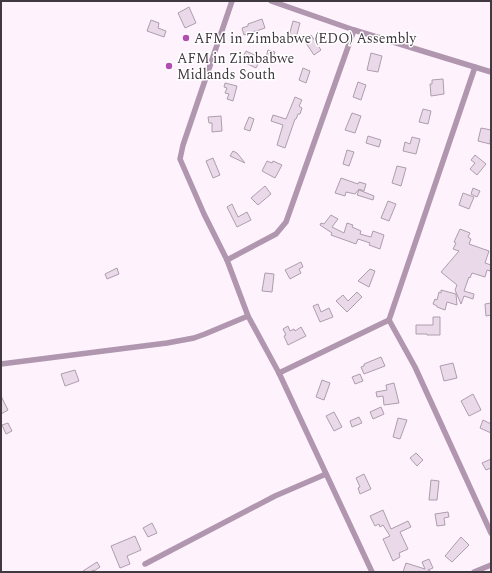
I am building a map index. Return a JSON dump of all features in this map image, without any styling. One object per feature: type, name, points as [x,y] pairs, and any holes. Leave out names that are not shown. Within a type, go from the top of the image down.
[{"type":"street","points":[[232,1],[180,159],[204,214],[227,260],[248,316],[279,373],[372,572]]},
{"type":"street","points":[[271,1],[354,30],[491,72]]},
{"type":"street","points":[[227,260],[276,234],[286,222],[354,30]]},
{"type":"street","points":[[279,373],[389,320],[475,67]]},
{"type":"street","points":[[1,364],[167,343],[194,338],[248,316]]},
{"type":"street","points":[[389,320],[415,367],[491,533]]},
{"type":"street","points":[[145,564],[275,496],[326,474]]},
{"type":"street","points":[[474,572],[491,565]]},
{"type":"building","points":[[189,7],[196,23],[185,28],[178,13]]},
{"type":"building","points":[[262,19],[265,28],[244,35],[242,28]]},
{"type":"building","points":[[151,20],[159,23],[158,28],[166,31],[164,37],[147,31]]},
{"type":"building","points":[[293,21],[300,23],[296,38],[289,36]]},
{"type":"building","points":[[311,35],[321,50],[314,55],[304,40]]},
{"type":"building","points":[[268,50],[275,52],[271,63],[265,61]]},
{"type":"building","points":[[246,51],[261,58],[256,68],[241,61]]},
{"type":"building","points":[[371,53],[382,56],[378,72],[367,70]]},
{"type":"building","points":[[303,68],[310,71],[306,83],[299,80]]},
{"type":"building","points":[[443,79],[444,94],[431,96],[430,84],[432,84],[432,80]]},
{"type":"building","points":[[358,82],[366,85],[361,100],[353,97]]},
{"type":"building","points":[[225,83],[237,86],[233,101],[227,99],[229,94],[225,93],[227,88],[224,87]]},
{"type":"building","points":[[295,97],[302,100],[299,106],[302,108],[300,114],[298,114],[295,119],[285,148],[277,145],[283,125],[271,121],[273,115],[286,119]]},
{"type":"building","points":[[423,109],[431,111],[428,124],[419,122]]},
{"type":"building","points":[[352,113],[361,116],[355,133],[345,130]]},
{"type":"building","points":[[221,116],[222,131],[212,132],[212,123],[209,123],[208,117]]},
{"type":"building","points":[[249,117],[254,119],[250,131],[244,129]]},
{"type":"building","points":[[481,128],[491,130],[490,144],[478,141]]},
{"type":"building","points":[[368,136],[381,140],[379,147],[366,143]]},
{"type":"building","points":[[412,137],[420,139],[416,154],[403,151],[405,142],[410,144]]},
{"type":"building","points":[[347,150],[354,152],[349,166],[343,164]]},
{"type":"building","points":[[233,151],[237,153],[245,163],[230,156]]},
{"type":"building","points":[[475,155],[486,164],[477,175],[470,169],[475,163],[471,160]]},
{"type":"building","points":[[213,158],[220,175],[213,178],[206,161]]},
{"type":"building","points":[[267,161],[272,163],[273,161],[282,165],[275,178],[262,171]]},
{"type":"building","points":[[397,166],[406,168],[401,186],[392,183]]},
{"type":"building","points":[[341,178],[358,184],[359,182],[366,184],[364,191],[359,189],[355,194],[346,192],[345,196],[335,193]]},
{"type":"building","points":[[265,186],[271,194],[258,205],[251,198]]},
{"type":"building","points":[[473,188],[480,191],[477,197],[471,194]]},
{"type":"building","points":[[359,190],[374,196],[373,200],[357,195]]},
{"type":"building","points":[[463,193],[474,197],[469,209],[459,205]]},
{"type":"building","points":[[388,201],[396,204],[389,221],[381,218]]},
{"type":"building","points":[[232,204],[238,217],[247,212],[251,220],[237,227],[227,207]]},
{"type":"building","points":[[331,215],[338,219],[332,227],[344,233],[347,223],[353,225],[352,227],[361,231],[360,234],[371,237],[373,231],[384,235],[380,249],[369,245],[370,243],[358,239],[356,244],[331,235],[332,233],[320,225],[321,223],[324,224]]},
{"type":"building","points":[[460,229],[470,233],[468,237],[471,239],[469,244],[489,251],[485,263],[491,265],[490,271],[487,270],[485,277],[472,273],[464,291],[474,294],[473,299],[464,296],[461,304],[455,290],[457,285],[441,272],[459,251],[453,249],[456,243],[454,242]]},
{"type":"building","points":[[301,262],[303,267],[299,269],[301,273],[290,279],[285,270]]},
{"type":"building","points":[[117,268],[119,274],[107,279],[105,274]]},
{"type":"building","points":[[370,269],[375,271],[369,287],[358,281]]},
{"type":"building","points":[[265,273],[274,274],[272,292],[262,291]]},
{"type":"building","points":[[441,290],[456,294],[457,305],[447,302],[445,310],[433,304],[435,299],[437,300],[439,292],[441,293]]},
{"type":"building","points":[[357,292],[362,297],[347,312],[336,301],[343,295],[348,301]]},
{"type":"building","points":[[491,303],[491,315],[486,316],[485,304]]},
{"type":"building","points":[[318,304],[321,312],[329,308],[333,317],[320,322],[313,306]]},
{"type":"building","points":[[433,317],[440,317],[440,335],[416,334],[416,325],[433,325]]},
{"type":"building","points":[[288,326],[290,331],[294,329],[295,331],[301,327],[306,336],[288,345],[283,329]]},
{"type":"building","points":[[381,357],[385,366],[364,374],[361,367],[364,366],[364,364]]},
{"type":"building","points":[[453,363],[457,378],[444,381],[440,366]]},
{"type":"building","points":[[75,370],[79,381],[65,386],[61,374]]},
{"type":"building","points":[[360,374],[363,381],[355,384],[352,377]]},
{"type":"building","points":[[322,380],[330,383],[324,400],[316,397]]},
{"type":"building","points":[[394,383],[399,403],[384,405],[383,396],[377,397],[376,392],[387,390],[386,385]]},
{"type":"building","points":[[473,394],[481,410],[469,416],[461,401]]},
{"type":"building","points":[[1,396],[8,410],[1,414]]},
{"type":"building","points":[[381,407],[384,414],[373,419],[370,412]]},
{"type":"building","points":[[334,412],[342,427],[334,431],[326,416]]},
{"type":"building","points":[[359,417],[362,423],[352,427],[350,421]]},
{"type":"building","points":[[398,418],[407,420],[400,439],[393,437]]},
{"type":"building","points":[[483,420],[491,424],[491,433],[480,428]]},
{"type":"building","points":[[8,423],[12,431],[6,434],[2,425]]},
{"type":"building","points":[[416,453],[423,460],[417,466],[410,458]]},
{"type":"building","points":[[491,459],[491,468],[486,470],[482,463]]},
{"type":"building","points":[[364,474],[371,489],[360,494],[358,488],[360,487],[356,478]]},
{"type":"building","points":[[431,480],[439,481],[437,500],[429,500]]},
{"type":"building","points":[[383,510],[391,529],[408,521],[411,527],[400,532],[408,549],[399,553],[400,557],[393,561],[383,539],[390,536],[383,525],[380,527],[379,524],[375,526],[370,516]]},
{"type":"building","points":[[448,512],[449,517],[444,518],[445,525],[437,526],[435,514]]},
{"type":"building","points":[[152,523],[157,533],[148,537],[143,528]]},
{"type":"building","points":[[135,536],[141,550],[127,556],[130,564],[120,568],[111,546]]},
{"type":"building","points":[[461,537],[469,545],[452,562],[445,556]]},
{"type":"building","points":[[429,559],[433,568],[428,570],[432,572],[403,572],[406,563],[425,569],[422,562]]},
{"type":"building","points":[[97,562],[100,567],[94,571],[83,572],[83,571]]},
{"type":"place","name":"AFM in Zimbabwe (EDO) Assembly","points":[[186,38]]},
{"type":"place","name":"AFM in Zimbabwe Midlands South","points":[[169,66]]}]
